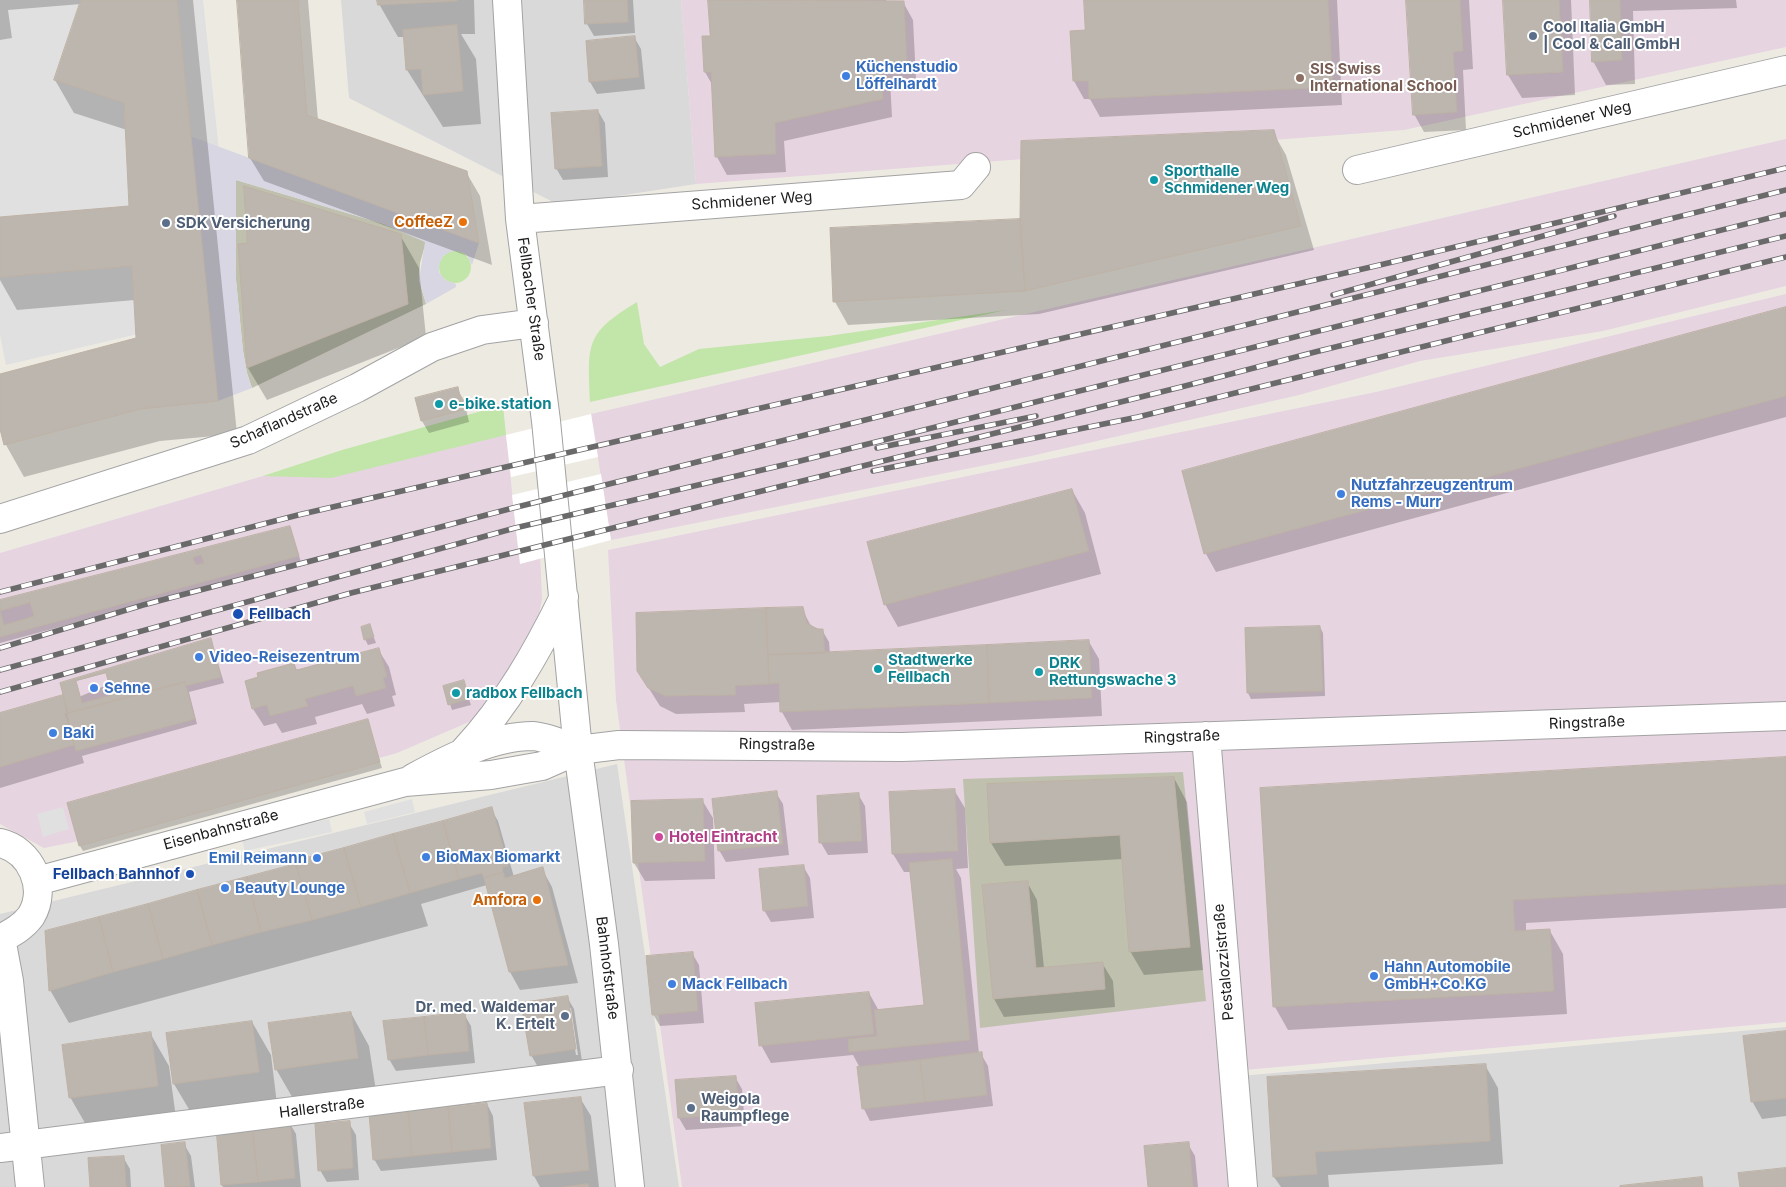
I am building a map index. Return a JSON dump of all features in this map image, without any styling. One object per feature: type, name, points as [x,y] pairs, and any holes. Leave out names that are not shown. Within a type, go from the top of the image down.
[{"type":"street","name":"Fellbacher Straße","points":[[506,0],[520,219],[534,323],[564,597],[578,750]]},
{"type":"street","name":"Schmidener Weg","points":[[1357,170],[1786,70]]},
{"type":"street","name":"Schmidener Weg","points":[[520,219],[961,185],[976,167]]},
{"type":"street","name":"Schaflandstraße","points":[[0,518],[248,440],[357,388],[432,347],[482,330],[534,323]]},
{"type":"street","points":[[465,750],[501,706],[535,655],[564,597]]},
{"type":"street","name":"Ringstraße","points":[[578,750],[638,744],[902,747],[1786,716]]},
{"type":"street","name":"Eisenbahnstraße","points":[[405,782],[465,750],[534,736],[578,750]]},
{"type":"street","name":"Pestalozzistraße","points":[[1206,736],[1243,1187]]},
{"type":"street","name":"Eisenbahnstraße","points":[[37,881],[405,782],[473,778],[542,766],[578,750]]},
{"type":"street","name":"Bahnhofstraße","points":[[578,750],[619,1070],[630,1187]]},
{"type":"street","points":[[0,843],[8,845],[22,854],[32,867],[37,881],[37,900],[31,916],[20,928],[0,938],[9,981],[13,1147],[30,1187]]},
{"type":"street","name":"Hallerstraße","points":[[13,1147],[619,1070]]},
{"type":"shaded area","points":[[0,0],[203,0],[236,311],[6,365],[0,335]]},
{"type":"shaded area","points":[[341,0],[681,0],[696,184],[559,205],[349,98]]},
{"type":"shaded area","points":[[681,0],[1786,0],[1786,47],[1404,130],[696,184]]},
{"type":"shaded area","points":[[190,136],[479,243],[472,265],[467,255],[462,252],[452,251],[443,256],[439,265],[439,272],[445,280],[456,284],[456,287],[426,304],[419,280],[425,242],[384,224],[236,180],[236,280],[243,351],[252,388],[218,401]]},
{"type":"shaded area","points":[[1786,139],[1786,286],[1603,331],[1420,361],[1299,395],[1031,456],[611,540],[591,414]]},
{"type":"shaded area","points":[[236,180],[384,224],[426,242],[420,263],[419,280],[426,304],[252,388],[243,351],[236,280]]},
{"type":"shaded area","points":[[1786,294],[1786,1022],[1233,1071],[1244,1187],[682,1187],[616,700],[608,550],[1376,392]]},
{"type":"shaded area","points":[[506,435],[519,557],[540,553],[542,599],[536,629],[476,719],[397,753],[74,842],[44,848],[0,824],[0,553],[263,476]]},
{"type":"shaded area","points":[[617,764],[679,1187],[0,1187],[0,914]]},
{"type":"shaded area","points":[[1183,772],[1206,1001],[980,1028],[963,779]]},
{"type":"shaded area","points":[[412,799],[415,812],[367,824],[364,812]]},
{"type":"shaded area","points":[[63,807],[69,829],[43,837],[37,814]]},
{"type":"shaded area","points":[[329,819],[332,832],[245,851],[242,839]]},
{"type":"shaded area","points":[[1786,1027],[1786,1187],[1248,1187],[1241,1076]]},
{"type":"green space","points":[[455,251],[467,255],[471,267],[467,279],[455,283],[443,279],[439,267],[443,255]]},
{"type":"green space","points":[[637,302],[644,344],[660,367],[699,349],[828,336],[1006,310],[590,402],[589,366],[593,342],[598,332],[607,323]]},
{"type":"green space","points":[[503,405],[506,435],[331,478],[263,476],[342,450]]},
{"type":"pier","points":[[591,414],[598,457],[511,477],[506,435]]},
{"type":"pier","points":[[601,474],[611,540],[520,564],[512,495]]},
{"type":"building","points":[[81,0],[177,0],[218,401],[141,409],[4,445],[0,429],[0,374],[136,338],[132,266],[0,277],[0,217],[129,206],[124,103],[54,80]]},
{"type":"building","points":[[237,0],[298,0],[307,115],[467,171],[479,243],[249,158]]},
{"type":"building","points":[[377,0],[457,0],[457,1],[378,5]]},
{"type":"building","points":[[584,0],[627,0],[628,22],[585,24]]},
{"type":"building","points":[[708,0],[904,1],[907,62],[881,63],[883,99],[775,123],[776,154],[715,157],[711,72],[704,72],[702,36],[710,36]]},
{"type":"building","points":[[1084,0],[1328,0],[1333,87],[1089,99],[1088,81],[1073,81],[1070,31],[1085,30]]},
{"type":"building","points":[[1406,0],[1460,0],[1463,51],[1453,52],[1457,112],[1413,115]]},
{"type":"building","name":"Cool Italia GmbH | Cool & Call GmbH","points":[[1503,0],[1559,0],[1563,72],[1507,75]]},
{"type":"building","points":[[1590,0],[1620,0],[1622,60],[1592,62]]},
{"type":"building","points":[[457,25],[463,91],[423,95],[421,69],[406,70],[403,30]]},
{"type":"building","points":[[635,36],[639,77],[589,82],[586,41]]},
{"type":"building","points":[[598,110],[602,166],[555,169],[551,113]]},
{"type":"building","name":"Sporthalle Schmidener Weg","points":[[1274,130],[1301,226],[1025,291],[1020,219],[1021,141]]},
{"type":"building","points":[[244,186],[401,234],[408,304],[247,368],[238,244],[247,243]]},
{"type":"building","points":[[1020,219],[1025,291],[833,302],[830,228]]},
{"type":"building","points":[[1786,307],[1786,396],[1204,554],[1182,471]]},
{"type":"building","name":"e-bike.station","points":[[458,387],[463,410],[421,421],[415,398]]},
{"type":"building","points":[[1072,489],[1089,551],[884,605],[867,542]]},
{"type":"building","points":[[290,526],[299,556],[0,637],[0,600]]},
{"type":"building","points":[[201,555],[204,563],[196,565],[193,558]]},
{"type":"building","points":[[30,603],[34,616],[4,625],[0,611]]},
{"type":"building","points":[[803,607],[807,623],[817,629],[823,629],[825,653],[768,655],[766,608]]},
{"type":"building","points":[[766,608],[769,684],[735,686],[736,695],[665,696],[648,688],[637,671],[636,613]]},
{"type":"building","points":[[370,624],[374,637],[364,640],[361,627]]},
{"type":"building","points":[[1320,626],[1323,691],[1247,693],[1245,628]]},
{"type":"building","points":[[211,638],[221,677],[186,686],[185,682],[68,713],[60,683]]},
{"type":"building","name":"DRK Rettungswache 3","points":[[1089,640],[1092,698],[989,703],[987,645]]},
{"type":"building","name":"Stadtwerke Fellbach","points":[[987,645],[989,703],[780,712],[779,683],[769,684],[768,655]]},
{"type":"building","points":[[379,648],[387,677],[383,678],[386,688],[356,696],[353,686],[305,699],[308,706],[270,716],[267,705],[252,709],[245,681],[258,677],[257,673],[294,663],[296,670]]},
{"type":"building","points":[[106,673],[112,695],[82,703],[76,681]]},
{"type":"building","name":"radbox Fellbach","points":[[464,680],[469,699],[448,705],[443,686]]},
{"type":"building","points":[[185,682],[195,719],[76,751],[65,714]]},
{"type":"building","points":[[63,695],[74,745],[0,767],[0,713]]},
{"type":"building","points":[[368,719],[380,762],[79,846],[67,803]]},
{"type":"building","points":[[1786,757],[1786,884],[1513,900],[1515,931],[1550,929],[1554,991],[1273,1007],[1260,788]]},
{"type":"building","points":[[1174,777],[1190,947],[1129,952],[1120,835],[990,843],[987,784]]},
{"type":"building","points":[[955,789],[958,851],[892,854],[889,792]]},
{"type":"building","points":[[777,791],[783,844],[718,851],[712,799]]},
{"type":"building","points":[[859,793],[862,841],[819,843],[817,796]]},
{"type":"building","points":[[703,799],[705,861],[633,863],[631,801]]},
{"type":"building","points":[[492,807],[508,866],[502,867],[503,872],[484,878],[482,873],[459,879],[443,821]]},
{"type":"building","name":"BioMax Biomarkt","points":[[443,821],[459,879],[410,893],[393,834]]},
{"type":"building","points":[[393,834],[410,893],[361,907],[344,848]]},
{"type":"building","points":[[344,848],[361,907],[312,920],[295,861]]},
{"type":"building","points":[[952,859],[970,1040],[849,1052],[848,1039],[877,1036],[874,1010],[924,1005],[909,863]]},
{"type":"building","points":[[296,864],[312,920],[261,932],[247,877]]},
{"type":"building","points":[[804,865],[808,906],[763,911],[759,869]]},
{"type":"building","points":[[543,867],[568,965],[509,972],[484,878],[503,872],[505,878]]},
{"type":"building","points":[[247,877],[261,932],[212,945],[197,890]]},
{"type":"building","points":[[1028,881],[1036,968],[1103,962],[1105,989],[993,999],[982,885]]},
{"type":"building","points":[[197,890],[212,945],[163,959],[148,904]]},
{"type":"building","points":[[148,904],[163,959],[113,972],[99,917]]},
{"type":"building","points":[[99,917],[113,972],[49,991],[45,931]]},
{"type":"building","name":"Mack Fellbach","points":[[693,952],[698,1011],[652,1015],[646,956]]},
{"type":"building","points":[[869,992],[874,1034],[759,1046],[755,1003]]},
{"type":"building","points":[[568,996],[576,1049],[530,1056],[521,1003]]},
{"type":"building","points":[[351,1012],[358,1058],[275,1070],[268,1023]]},
{"type":"building","points":[[465,1012],[469,1051],[428,1055],[424,1017]]},
{"type":"building","points":[[424,1017],[428,1055],[388,1060],[383,1021]]},
{"type":"building","points":[[252,1021],[259,1072],[173,1084],[166,1033]]},
{"type":"building","points":[[1786,1031],[1786,1098],[1751,1102],[1743,1036]]},
{"type":"building","points":[[151,1032],[158,1086],[69,1098],[62,1045]]},
{"type":"building","points":[[982,1052],[987,1095],[925,1102],[920,1060]]},
{"type":"building","points":[[920,1060],[925,1102],[862,1109],[857,1067]]},
{"type":"building","points":[[1486,1064],[1490,1141],[1315,1152],[1317,1174],[1273,1177],[1267,1077]]},
{"type":"building","points":[[736,1076],[739,1114],[678,1118],[675,1080]]},
{"type":"building","points":[[581,1097],[589,1170],[533,1176],[524,1103]]},
{"type":"building","points":[[487,1103],[491,1148],[452,1152],[448,1107]]},
{"type":"building","points":[[448,1107],[452,1152],[412,1156],[408,1110]]},
{"type":"building","points":[[408,1110],[412,1156],[373,1160],[369,1114]]},
{"type":"building","points":[[290,1121],[295,1178],[258,1182],[252,1124]]},
{"type":"building","points":[[350,1121],[353,1168],[318,1171],[315,1124]]},
{"type":"building","points":[[252,1124],[258,1182],[221,1185],[216,1128]]},
{"type":"building","points":[[185,1142],[190,1186],[165,1187],[161,1145]]},
{"type":"building","points":[[1189,1142],[1193,1187],[1148,1187],[1144,1146]]},
{"type":"building","points":[[124,1156],[126,1187],[90,1187],[88,1158]]},
{"type":"building","points":[[1786,1168],[1786,1187],[1740,1187],[1738,1173]]},
{"type":"building","points":[[1702,1177],[1703,1187],[1620,1187],[1620,1186]]},
{"type":"building","points":[[588,1184],[589,1187],[565,1187]]},
{"type":"railway","points":[[0,592],[298,515],[1384,264],[1786,168]]},
{"type":"railway","points":[[0,648],[143,605],[513,508],[1786,190]]},
{"type":"railway","points":[[0,670],[515,528],[796,462],[1786,214]]},
{"type":"railway","points":[[1333,295],[1614,216]]},
{"type":"railway","points":[[0,692],[351,593],[1786,236]]},
{"type":"railway","points":[[873,471],[1138,417],[1786,257]]},
{"type":"railway","points":[[877,448],[1036,416]]},
{"type":"place","name":"Cool Italia GmbH | Cool & Call GmbH","points":[[1533,36]]},
{"type":"place","name":"Küchenstudio Löffelhardt","points":[[846,76]]},
{"type":"place","name":"SIS Swiss International School","points":[[1300,78]]},
{"type":"place","name":"Sporthalle Schmidener Weg","points":[[1154,180]]},
{"type":"place","name":"CoffeeZ","points":[[463,222]]},
{"type":"place","name":"SDK Versicherung","points":[[166,223]]},
{"type":"place","name":"e-bike.station","points":[[439,404]]},
{"type":"place","name":"Nutzfahrzeugzentrum Rems - Murr","points":[[1341,494]]},
{"type":"place","name":"Fellbach","points":[[238,614]]},
{"type":"place","name":"Video-Reisezentrum","points":[[199,657]]},
{"type":"place","name":"Stadtwerke Fellbach","points":[[878,669]]},
{"type":"place","name":"DRK Rettungswache 3","points":[[1039,672]]},
{"type":"place","name":"Sehne","points":[[94,688]]},
{"type":"place","name":"radbox Fellbach","points":[[456,693]]},
{"type":"place","name":"Baki","points":[[53,733]]},
{"type":"place","name":"Hotel Eintracht","points":[[659,837]]},
{"type":"place","name":"BioMax Biomarkt","points":[[426,857]]},
{"type":"place","name":"Emil Reimann","points":[[317,858]]},
{"type":"place","name":"Fellbach Bahnhof","points":[[190,874]]},
{"type":"place","name":"Beauty Lounge","points":[[225,888]]},
{"type":"place","name":"Amfora","points":[[537,900]]},
{"type":"place","name":"Hahn Automobile GmbH+Co.KG","points":[[1374,976]]},
{"type":"place","name":"Mack Fellbach","points":[[672,984]]},
{"type":"place","name":"Dr. med. Waldemar K. Ertelt","points":[[565,1016]]},
{"type":"place","name":"Weigola Raumpflege","points":[[691,1108]]}]
